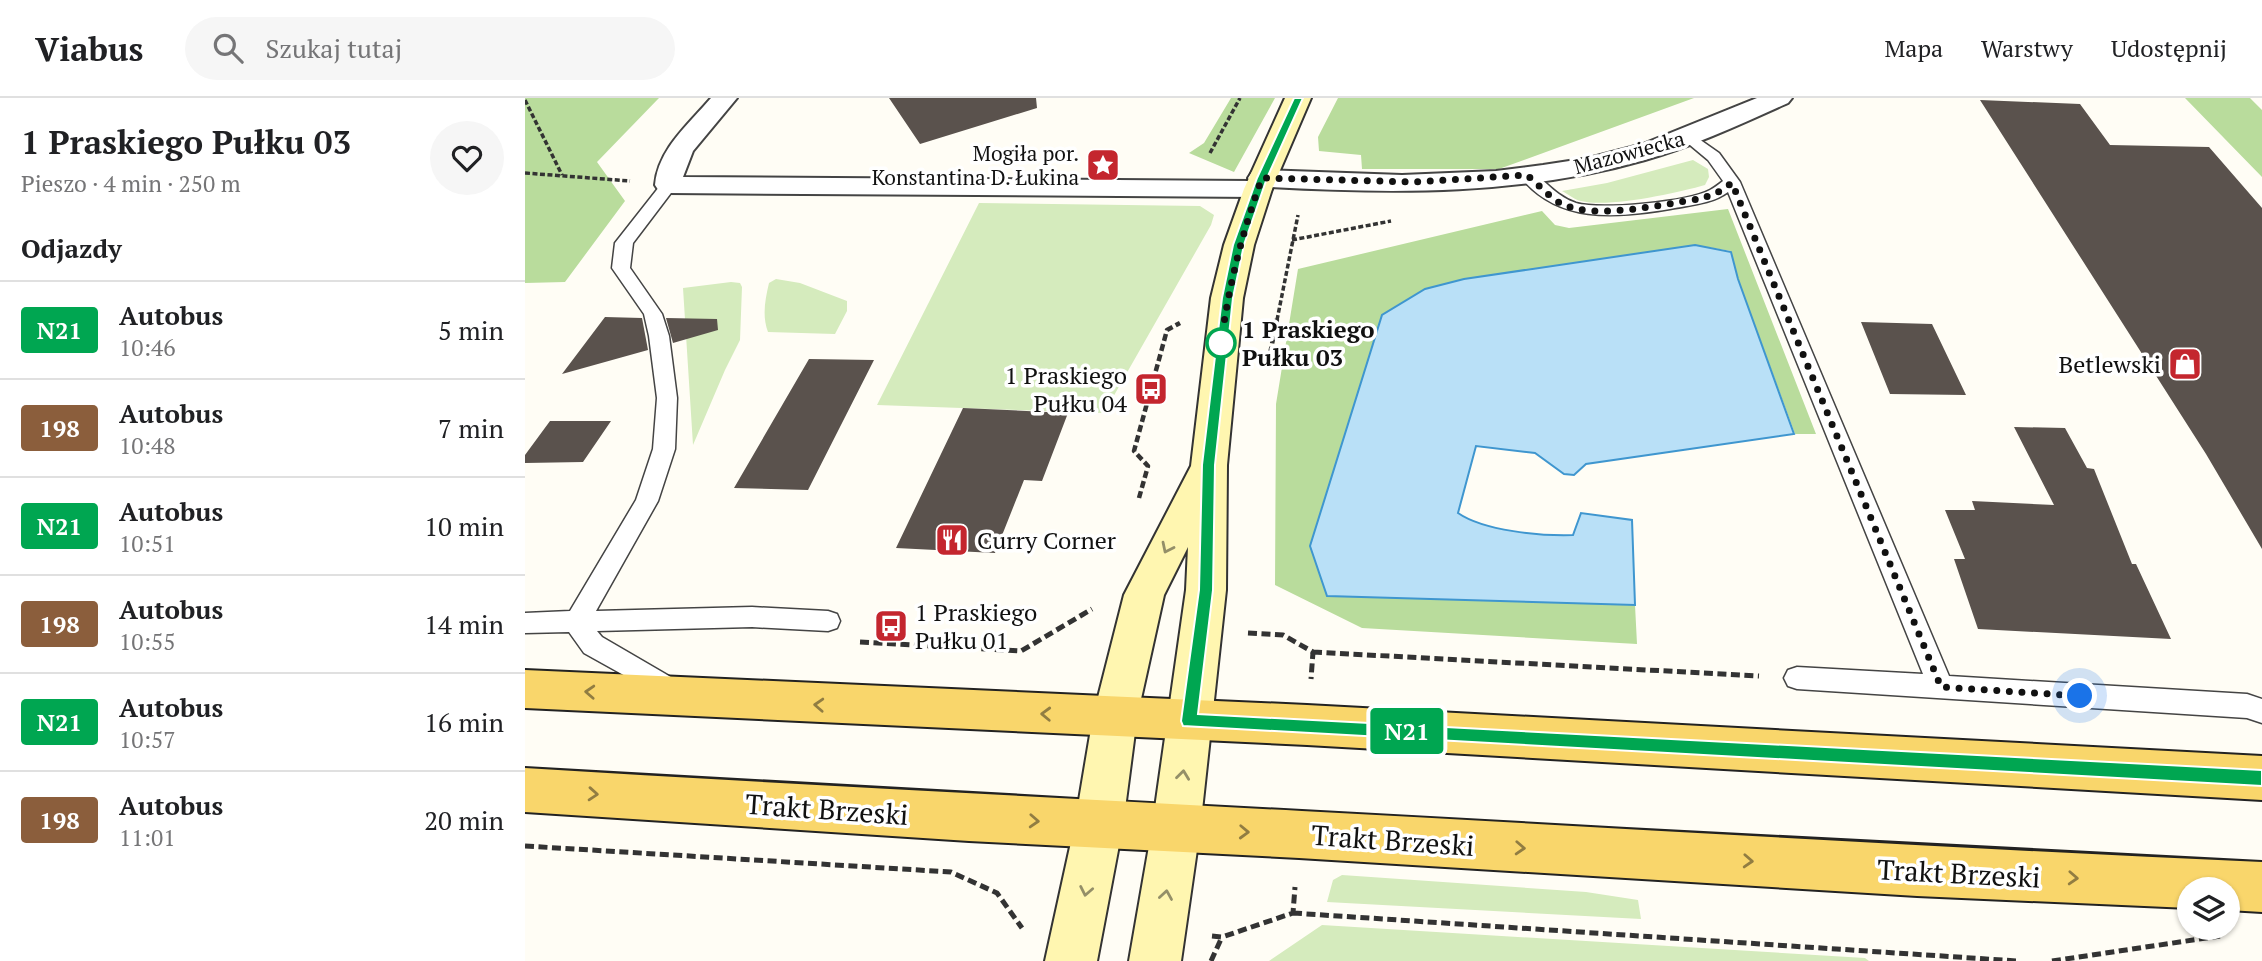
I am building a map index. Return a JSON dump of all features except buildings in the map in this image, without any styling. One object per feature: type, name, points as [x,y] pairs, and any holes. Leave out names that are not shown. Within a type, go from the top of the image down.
[{"type":"main road","points":[[525,689],[1115,717],[2262,778]]},
{"type":"main road","name":"Trakt Brzeski","points":[[525,790],[1917,871],[2262,887]]},
{"type":"street","points":[[669,185],[668,175],[672,162],[724,98]]},
{"type":"street","points":[[1155,961],[1176,828],[1206,590],[1209,465],[1227,298],[1239,245],[1260,184],[1298,98]]},
{"type":"street","name":"Mazowiecka","points":[[669,185],[1260,184],[1414,182],[1527,175],[1635,155],[1689,136],[1779,98]]},
{"type":"street","points":[[1071,961],[1099,824],[1115,717],[1144,595],[1209,465]]},
{"type":"lane","points":[[1689,136],[1709,150],[1723,166],[1732,183],[1941,687]]},
{"type":"lane","points":[[1527,175],[1559,202],[1598,211],[1699,199],[1715,194],[1732,183]]},
{"type":"lane","points":[[576,623],[647,501],[664,449],[667,398],[659,336],[653,314],[621,268],[624,243],[669,185]]},
{"type":"lane","points":[[525,623],[752,617],[828,621]]},
{"type":"lane","points":[[576,623],[593,645],[682,696]]},
{"type":"lane","points":[[1797,678],[2254,708]]},
{"type":"path","points":[[1209,156],[1240,98]]},
{"type":"path","points":[[525,100],[562,175]]},
{"type":"path","points":[[525,173],[669,185]]},
{"type":"path","points":[[1266,375],[1299,209]]},
{"type":"path","points":[[1136,509],[1148,466],[1134,451],[1167,330],[1190,318]]},
{"type":"path","points":[[828,621],[818,640],[1021,651],[1074,622],[1102,601]]},
{"type":"path","points":[[1313,652],[1797,678]]},
{"type":"path","points":[[525,846],[951,872],[997,893],[1023,929]]},
{"type":"path","points":[[1293,913],[2017,961]]},
{"type":"path","points":[[1212,961],[1222,937]]},
{"type":"path","points":[[2052,961],[2188,940]]},
{"type":"green space","points":[[525,98],[659,98],[597,162],[625,201],[565,282],[525,283]]},
{"type":"green space","points":[[1231,98],[1275,98],[1234,172],[1189,153],[1204,143]]},
{"type":"green space","points":[[1338,98],[1694,98],[1499,169],[1362,169],[1361,155],[1319,151],[1318,137]]},
{"type":"green space","points":[[2185,98],[2250,98],[2262,110],[2262,177]]},
{"type":"green space","points":[[1693,160],[1708,169],[1709,177],[1705,185],[1608,203],[1581,201],[1562,191],[1607,183]]},
{"type":"green space","points":[[979,203],[1200,206],[1214,215],[1211,225],[1104,413],[877,405]]},
{"type":"green space","points":[[1728,209],[1816,434],[1795,434],[1738,279],[1731,251],[1695,245],[1464,279],[1328,596],[1635,605],[1637,644],[1362,628],[1275,585],[1276,404],[1298,269],[1542,211],[1555,225],[1569,228]]},
{"type":"green space","points":[[776,279],[800,283],[847,301],[847,311],[835,334],[768,332],[765,302],[769,283]]},
{"type":"green space","points":[[740,283],[742,287],[740,340],[693,445],[683,288]]},
{"type":"green space","points":[[1342,875],[1586,892],[1638,900],[1641,919],[1327,902],[1333,880]]},
{"type":"green space","points":[[1322,925],[1865,958],[1869,961],[1269,961]]},
{"type":"water","points":[[1695,245],[1731,252],[1738,279],[1794,434],[1586,464],[1574,475],[1564,474],[1535,453],[1476,446],[1458,513],[1497,528],[1545,535],[1573,535],[1581,513],[1632,520],[1635,605],[1327,596],[1310,546],[1382,315],[1425,289],[1464,279]]},
{"type":"bus line","name":"N21","points":[[1298,98],[1262,178],[1239,245],[1227,298],[1209,465],[1206,590],[1189,721],[1307,725],[2262,778]]},
{"type":"place","name":"Mogiła por. Konstantina D. Łukina","points":[[1103,165]]},
{"type":"place","name":"1 Praskiego Pułku 03","points":[[1221,343]]},
{"type":"place","name":"Betlewski","points":[[2185,364]]},
{"type":"place","name":"1 Praskiego Pułku 04","points":[[1151,389]]},
{"type":"place","name":"Curry Corner","points":[[952,540]]},
{"type":"place","name":"1 Praskiego Pułku 01","points":[[891,626]]},
{"type":"route","points":[[1221,343],[1220,350],[1227,298],[1239,245],[1262,178],[1414,182],[1527,175],[1559,202],[1598,211],[1699,199],[1715,194],[1732,183],[1941,687],[2080,696]]}]
